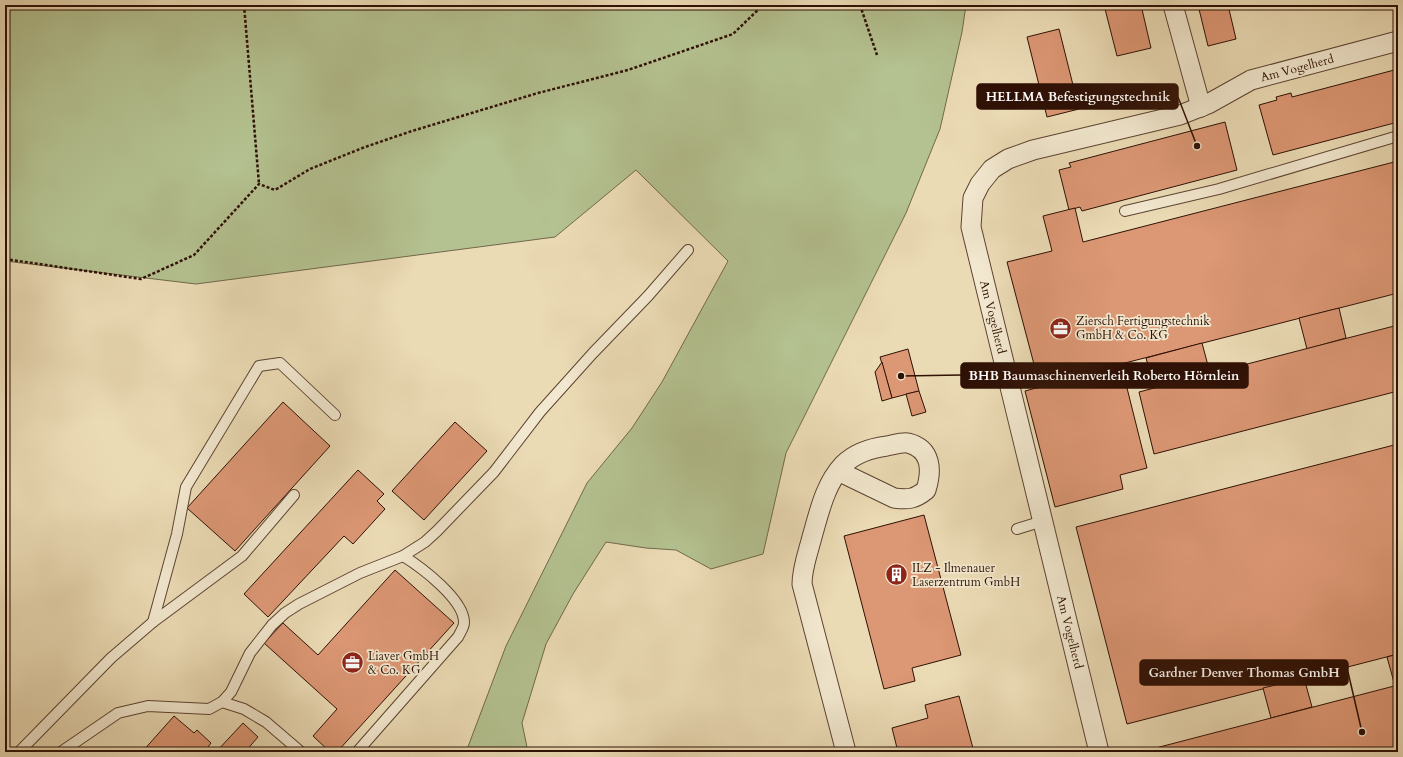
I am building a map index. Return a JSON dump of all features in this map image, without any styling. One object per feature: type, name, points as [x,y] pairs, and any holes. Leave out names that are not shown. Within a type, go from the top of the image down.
[{"type":"street","points":[[1174,5],[1201,107]]},
{"type":"street","name":"Am Vogelherd","points":[[1099,752],[971,227],[973,198],[980,184],[992,169],[1008,159],[1033,150],[1180,115],[1201,107],[1251,80],[1398,41]]},
{"type":"street","points":[[838,471],[823,501],[805,562],[802,575],[802,584],[846,752]]},
{"type":"lane","points":[[1125,211],[1219,189],[1398,136]]},
{"type":"lane","points":[[61,752],[118,713],[148,706],[209,709],[222,702],[231,692],[250,653],[272,625],[285,614],[299,604],[360,573],[403,556],[415,549],[437,531],[494,472],[540,412],[593,353],[648,296],[688,250]]},
{"type":"lane","points":[[153,622],[177,534],[186,487],[259,366],[280,362],[335,415]]},
{"type":"lane","points":[[19,752],[111,658],[153,622],[242,556],[294,495]]},
{"type":"lane","points":[[1017,529],[1043,521]]},
{"type":"lane","points":[[357,752],[458,637],[464,624],[461,608],[445,590],[420,567],[403,556]]},
{"type":"lane","points":[[222,702],[244,709],[266,722],[301,752]]},
{"type":"path","points":[[5,259],[141,279],[194,255],[259,184],[244,5]]},
{"type":"path","points":[[259,184],[275,190],[310,169],[364,147],[412,130],[538,93],[628,70],[733,34],[763,5]]},
{"type":"path","points":[[860,5],[877,55]]},
{"type":"green space","points":[[5,5],[966,5],[962,32],[940,129],[906,213],[786,453],[763,554],[711,569],[676,550],[646,548],[606,542],[573,594],[546,644],[522,723],[528,752],[466,752],[506,646],[587,483],[632,428],[662,382],[728,261],[636,170],[555,237],[196,284],[5,261]]},
{"type":"building","points":[[1104,5],[1141,5],[1151,48],[1117,56]]},
{"type":"building","points":[[1198,5],[1228,5],[1236,39],[1208,46]]},
{"type":"building","points":[[1059,29],[1079,109],[1047,117],[1027,37]]},
{"type":"building","points":[[1398,69],[1398,122],[1273,155],[1259,105],[1277,100],[1276,97],[1291,93],[1292,97]]},
{"type":"building","points":[[1225,122],[1237,170],[1082,211],[1080,207],[1069,210],[1059,170],[1071,167],[1069,163]]},
{"type":"building","points":[[1398,161],[1398,293],[1121,364],[1147,468],[1120,475],[1123,489],[1055,507],[1025,391],[1040,387],[1007,262],[1052,251],[1043,216],[1075,208],[1083,242]]},
{"type":"building","points":[[1339,308],[1346,338],[1307,349],[1299,318]]},
{"type":"building","points":[[1398,325],[1398,391],[1154,454],[1139,392]]},
{"type":"building","points":[[1202,343],[1210,373],[1154,387],[1146,358]]},
{"type":"building","points":[[908,349],[919,391],[892,398],[880,357]]},
{"type":"building","points":[[882,362],[892,398],[882,401],[875,372]]},
{"type":"building","points":[[919,391],[926,412],[912,416],[906,394]]},
{"type":"building","points":[[283,402],[330,446],[235,551],[187,508]]},
{"type":"building","points":[[455,422],[487,451],[424,520],[392,491]]},
{"type":"building","points":[[1398,444],[1398,654],[1127,724],[1076,527]]},
{"type":"building","points":[[358,470],[384,494],[377,501],[385,509],[353,544],[344,536],[268,617],[244,594]]},
{"type":"building","name":"ILZ - Ilmenauer Laserzentrum GmbH","points":[[924,515],[961,655],[912,668],[915,681],[884,689],[844,536]]},
{"type":"building","name":"Liaver GmbH & Co. KG","points":[[395,570],[454,623],[337,752],[330,752],[313,736],[337,709],[264,643],[283,623],[318,655]]},
{"type":"building","points":[[1398,654],[1398,685],[1395,686],[1387,657]]},
{"type":"building","points":[[1304,678],[1312,707],[1271,718],[1263,688]]},
{"type":"building","points":[[1398,685],[1398,751],[1396,752],[1149,752],[1148,750]]},
{"type":"building","points":[[959,696],[974,752],[898,752],[892,728],[928,718],[925,705]]},
{"type":"building","points":[[174,716],[194,733],[197,730],[211,743],[208,747],[214,752],[142,752]]},
{"type":"building","points":[[243,723],[258,737],[245,752],[216,752]]},
{"type":"place","name":"HELLMA Befestigungstechnik","points":[[1197,146]]},
{"type":"place","name":"Ziersch Fertigungstechnik GmbH & Co. KG","points":[[1061,328]]},
{"type":"place","name":"BHB Baumaschinenverleih Roberto Hörnlein","points":[[901,376]]},
{"type":"place","name":"ILZ - Ilmenauer Laserzentrum GmbH","points":[[897,575]]},
{"type":"place","name":"Liaver GmbH & Co. KG","points":[[352,663]]},
{"type":"place","name":"Gardner Denver Thomas GmbH","points":[[1362,732]]}]
